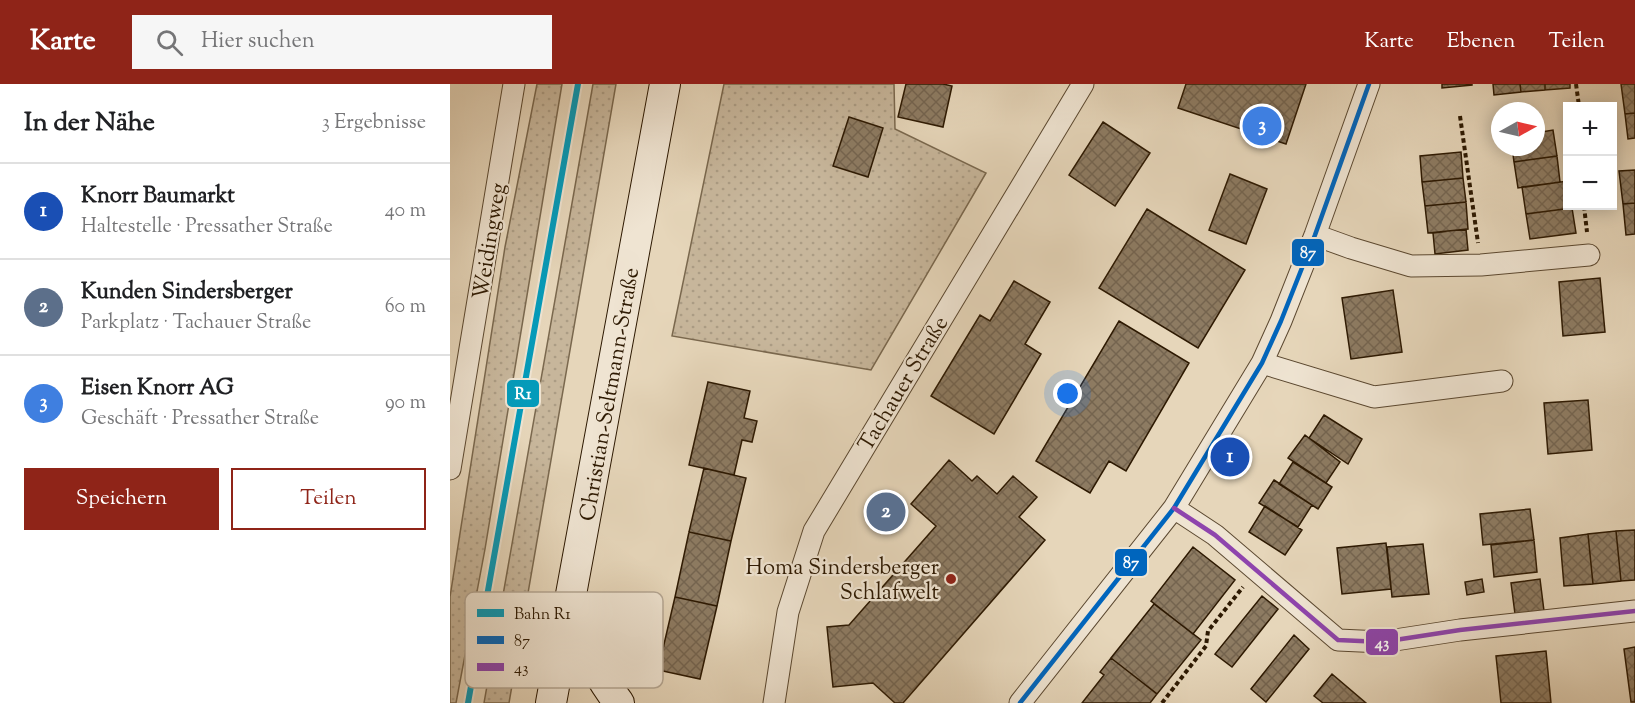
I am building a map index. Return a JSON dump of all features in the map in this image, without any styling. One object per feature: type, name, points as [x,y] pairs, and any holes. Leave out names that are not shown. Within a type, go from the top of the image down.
[{"type":"main road","name":"Christian-Seltmann-Straße","points":[[572,592],[665,84]]},
{"type":"main road","name":"Christian-Seltmann-Straße","points":[[551,703],[554,688]]},
{"type":"main road","points":[[608,688],[619,703]]},
{"type":"street","name":"Weidingweg","points":[[450,469],[514,84]]},
{"type":"street","name":"Tachauer Straße","points":[[774,703],[789,612],[813,531],[1083,84]]},
{"type":"street","points":[[1020,703],[1174,508],[1262,363],[1315,235],[1369,84]]},
{"type":"street","points":[[1315,235],[1411,266],[1481,265],[1589,255]]},
{"type":"street","points":[[1262,363],[1374,397],[1502,381]]},
{"type":"street","points":[[1174,508],[1215,535],[1338,640],[1382,642],[1460,630],[1635,611]]},
{"type":"path","points":[[1576,84],[1578,102]]},
{"type":"path","points":[[1460,116],[1481,265]]},
{"type":"path","points":[[1162,703],[1206,646],[1208,631],[1257,571]]},
{"type":"shaded area","points":[[537,84],[562,84],[485,549],[477,592],[465,592],[465,655],[456,703],[450,703],[450,597],[505,247]]},
{"type":"shaded area","points":[[593,84],[616,84],[528,592],[504,592]]},
{"type":"shaded area","points":[[724,84],[894,84],[895,129],[986,173],[871,370],[672,336]]},
{"type":"shaded area","points":[[487,688],[512,688],[509,703],[484,703]]},
{"type":"building","points":[[906,84],[952,86],[943,127],[898,117]]},
{"type":"building","points":[[1186,84],[1306,84],[1286,144],[1178,108]]},
{"type":"building","points":[[1442,84],[1472,84],[1472,85],[1442,88]]},
{"type":"building","points":[[1493,84],[1520,84],[1521,92],[1494,95]]},
{"type":"building","points":[[1520,84],[1545,84],[1545,90],[1521,92]]},
{"type":"building","points":[[1545,84],[1570,84],[1570,88],[1545,90]]},
{"type":"building","points":[[1621,84],[1635,84],[1635,113],[1625,114]]},
{"type":"building","points":[[1635,113],[1635,138],[1628,139],[1625,114]]},
{"type":"building","points":[[849,117],[883,128],[868,177],[833,166]]},
{"type":"building","points":[[1103,122],[1150,153],[1115,206],[1069,175]]},
{"type":"building","points":[[1553,130],[1557,156],[1514,162],[1513,156],[1545,156],[1545,131]]},
{"type":"building","points":[[1461,152],[1463,178],[1422,182],[1420,156]]},
{"type":"building","points":[[1557,156],[1560,182],[1518,188],[1514,162]]},
{"type":"building","points":[[1635,170],[1635,203],[1623,204],[1619,171]]},
{"type":"building","points":[[1230,174],[1267,189],[1246,244],[1209,230]]},
{"type":"building","points":[[1463,178],[1466,202],[1425,206],[1422,182]]},
{"type":"building","points":[[1563,182],[1563,209],[1526,214],[1522,187]]},
{"type":"building","points":[[1466,202],[1468,229],[1428,233],[1425,206]]},
{"type":"building","points":[[1635,203],[1635,234],[1626,235],[1623,204]]},
{"type":"building","points":[[1147,209],[1245,270],[1198,348],[1099,288]]},
{"type":"building","points":[[1572,210],[1576,233],[1530,239],[1526,214]]},
{"type":"building","points":[[1466,229],[1468,250],[1435,254],[1433,233]]},
{"type":"building","points":[[1600,278],[1605,332],[1563,336],[1559,282]]},
{"type":"building","points":[[1014,281],[1050,302],[1025,344],[1041,354],[994,434],[931,396],[980,315],[990,321]]},
{"type":"building","points":[[1393,290],[1402,352],[1351,359],[1342,298]]},
{"type":"building","points":[[1119,321],[1189,363],[1126,471],[1109,461],[1090,493],[1036,461]]},
{"type":"building","points":[[708,382],[750,391],[744,418],[757,421],[752,442],[742,440],[734,475],[689,465]]},
{"type":"building","points":[[1588,400],[1592,450],[1548,454],[1544,403]]},
{"type":"building","points":[[1324,415],[1362,439],[1348,464],[1309,438]]},
{"type":"building","points":[[1305,435],[1340,462],[1326,483],[1288,458]]},
{"type":"building","name":"Homa Sindersberger Schlafwelt","points":[[949,460],[972,481],[977,476],[997,494],[1013,476],[1037,497],[1019,517],[1045,540],[903,703],[895,703],[873,683],[833,687],[827,627],[849,625],[936,526],[911,504]]},
{"type":"building","points":[[1293,462],[1332,487],[1318,509],[1279,484]]},
{"type":"building","points":[[704,468],[746,478],[731,541],[689,532]]},
{"type":"building","points":[[1274,480],[1312,505],[1298,527],[1259,503]]},
{"type":"building","points":[[1265,506],[1302,530],[1285,555],[1249,532]]},
{"type":"building","points":[[1530,509],[1534,540],[1483,545],[1480,514]]},
{"type":"building","points":[[1635,530],[1635,580],[1621,581],[1616,531]]},
{"type":"building","points":[[1616,531],[1621,581],[1593,584],[1588,534]]},
{"type":"building","points":[[689,532],[731,541],[717,606],[675,597]]},
{"type":"building","points":[[1588,534],[1593,584],[1564,586],[1560,538]]},
{"type":"building","points":[[1534,540],[1537,572],[1494,577],[1491,545]]},
{"type":"building","points":[[1386,543],[1391,589],[1342,594],[1337,548]]},
{"type":"building","points":[[1423,544],[1429,594],[1392,597],[1387,547]]},
{"type":"building","points":[[1193,547],[1235,580],[1193,634],[1151,601]]},
{"type":"building","points":[[1482,579],[1484,592],[1467,595],[1465,582]]},
{"type":"building","points":[[1540,579],[1544,611],[1515,614],[1511,583]]},
{"type":"building","points":[[1262,596],[1278,609],[1232,667],[1215,654]]},
{"type":"building","points":[[675,597],[717,606],[700,679],[663,671],[663,649]]},
{"type":"building","points":[[1154,604],[1201,640],[1157,694],[1111,658]]},
{"type":"building","points":[[1294,635],[1309,649],[1266,702],[1251,689]]},
{"type":"building","points":[[1635,647],[1635,702],[1631,702],[1624,649]]},
{"type":"building","points":[[1546,651],[1551,703],[1501,703],[1496,656]]},
{"type":"building","points":[[1111,658],[1157,694],[1150,703],[1082,703],[1104,675],[1100,672]]},
{"type":"building","points":[[1332,674],[1366,703],[1323,703],[1314,696]]},
{"type":"rail line","name":"R1","points":[[488,592],[578,84]]},
{"type":"rail line","name":"R1","points":[[468,703],[471,688]]},
{"type":"transit line","name":"87","points":[[1020,703],[1174,508],[1262,363],[1315,235],[1369,84]]},
{"type":"transit line","name":"43","points":[[1174,508],[1215,535],[1338,640],[1382,642],[1460,630],[1635,611]]},
{"type":"place","name":"Eisen Knorr AG","points":[[1262,126]]},
{"type":"place","name":"Knorr Baumarkt","points":[[1230,457]]},
{"type":"place","name":"Kunden Sindersberger","points":[[886,512]]},
{"type":"place","name":"Homa Sindersberger Schlafwelt","points":[[951,579]]}]
